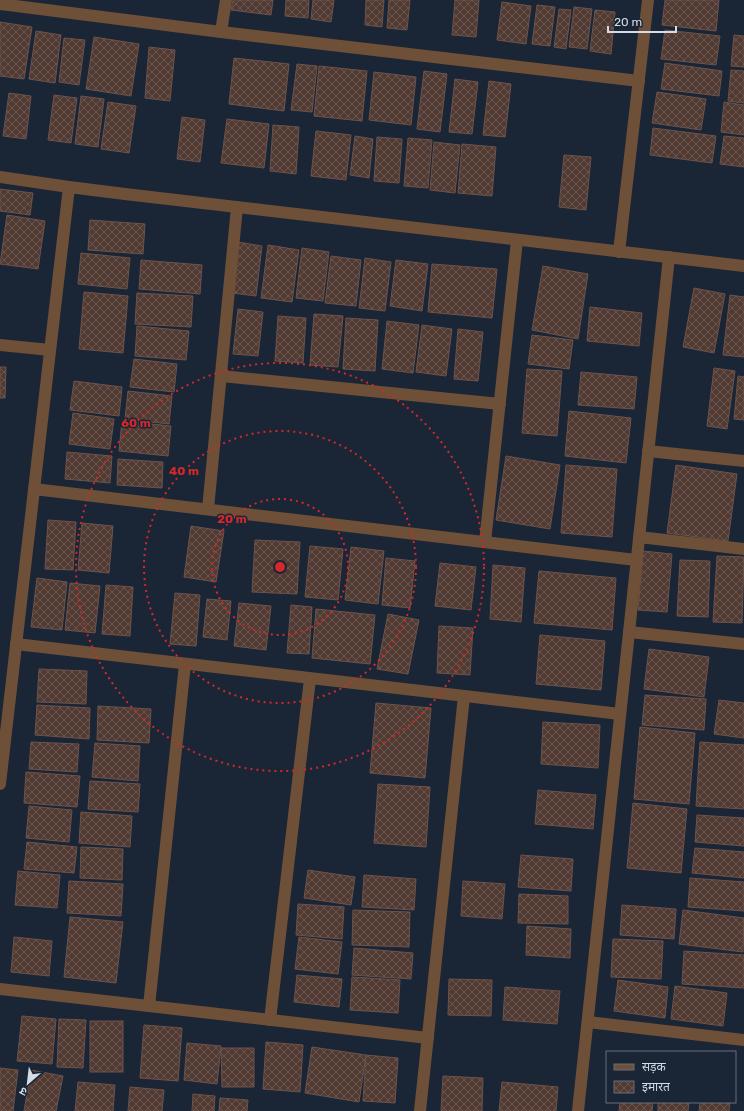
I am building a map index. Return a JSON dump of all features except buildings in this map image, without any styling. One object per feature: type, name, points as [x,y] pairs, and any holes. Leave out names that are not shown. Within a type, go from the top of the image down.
[{"type":"street","points":[[221,32],[226,0]]},
{"type":"street","points":[[619,252],[648,0]]},
{"type":"street","points":[[0,4],[15,3],[221,32],[639,80]]},
{"type":"street","points":[[0,177],[69,187],[744,266]]},
{"type":"street","points":[[0,784],[69,187]]},
{"type":"street","points":[[208,509],[237,207]]},
{"type":"street","points":[[485,542],[517,240]]},
{"type":"street","points":[[578,1111],[668,257]]},
{"type":"street","points":[[0,345],[50,350]]},
{"type":"street","points":[[221,376],[500,404]]},
{"type":"street","points":[[648,451],[744,461]]},
{"type":"street","points":[[34,489],[636,560]]},
{"type":"street","points":[[639,537],[744,549]]},
{"type":"street","points":[[629,632],[744,644]]},
{"type":"street","points":[[16,644],[620,714]]},
{"type":"street","points":[[149,1006],[186,664]]},
{"type":"street","points":[[270,1020],[310,678]]},
{"type":"street","points":[[420,1111],[464,696]]},
{"type":"street","points":[[0,989],[428,1038]]},
{"type":"street","points":[[588,1022],[744,1040]]}]
